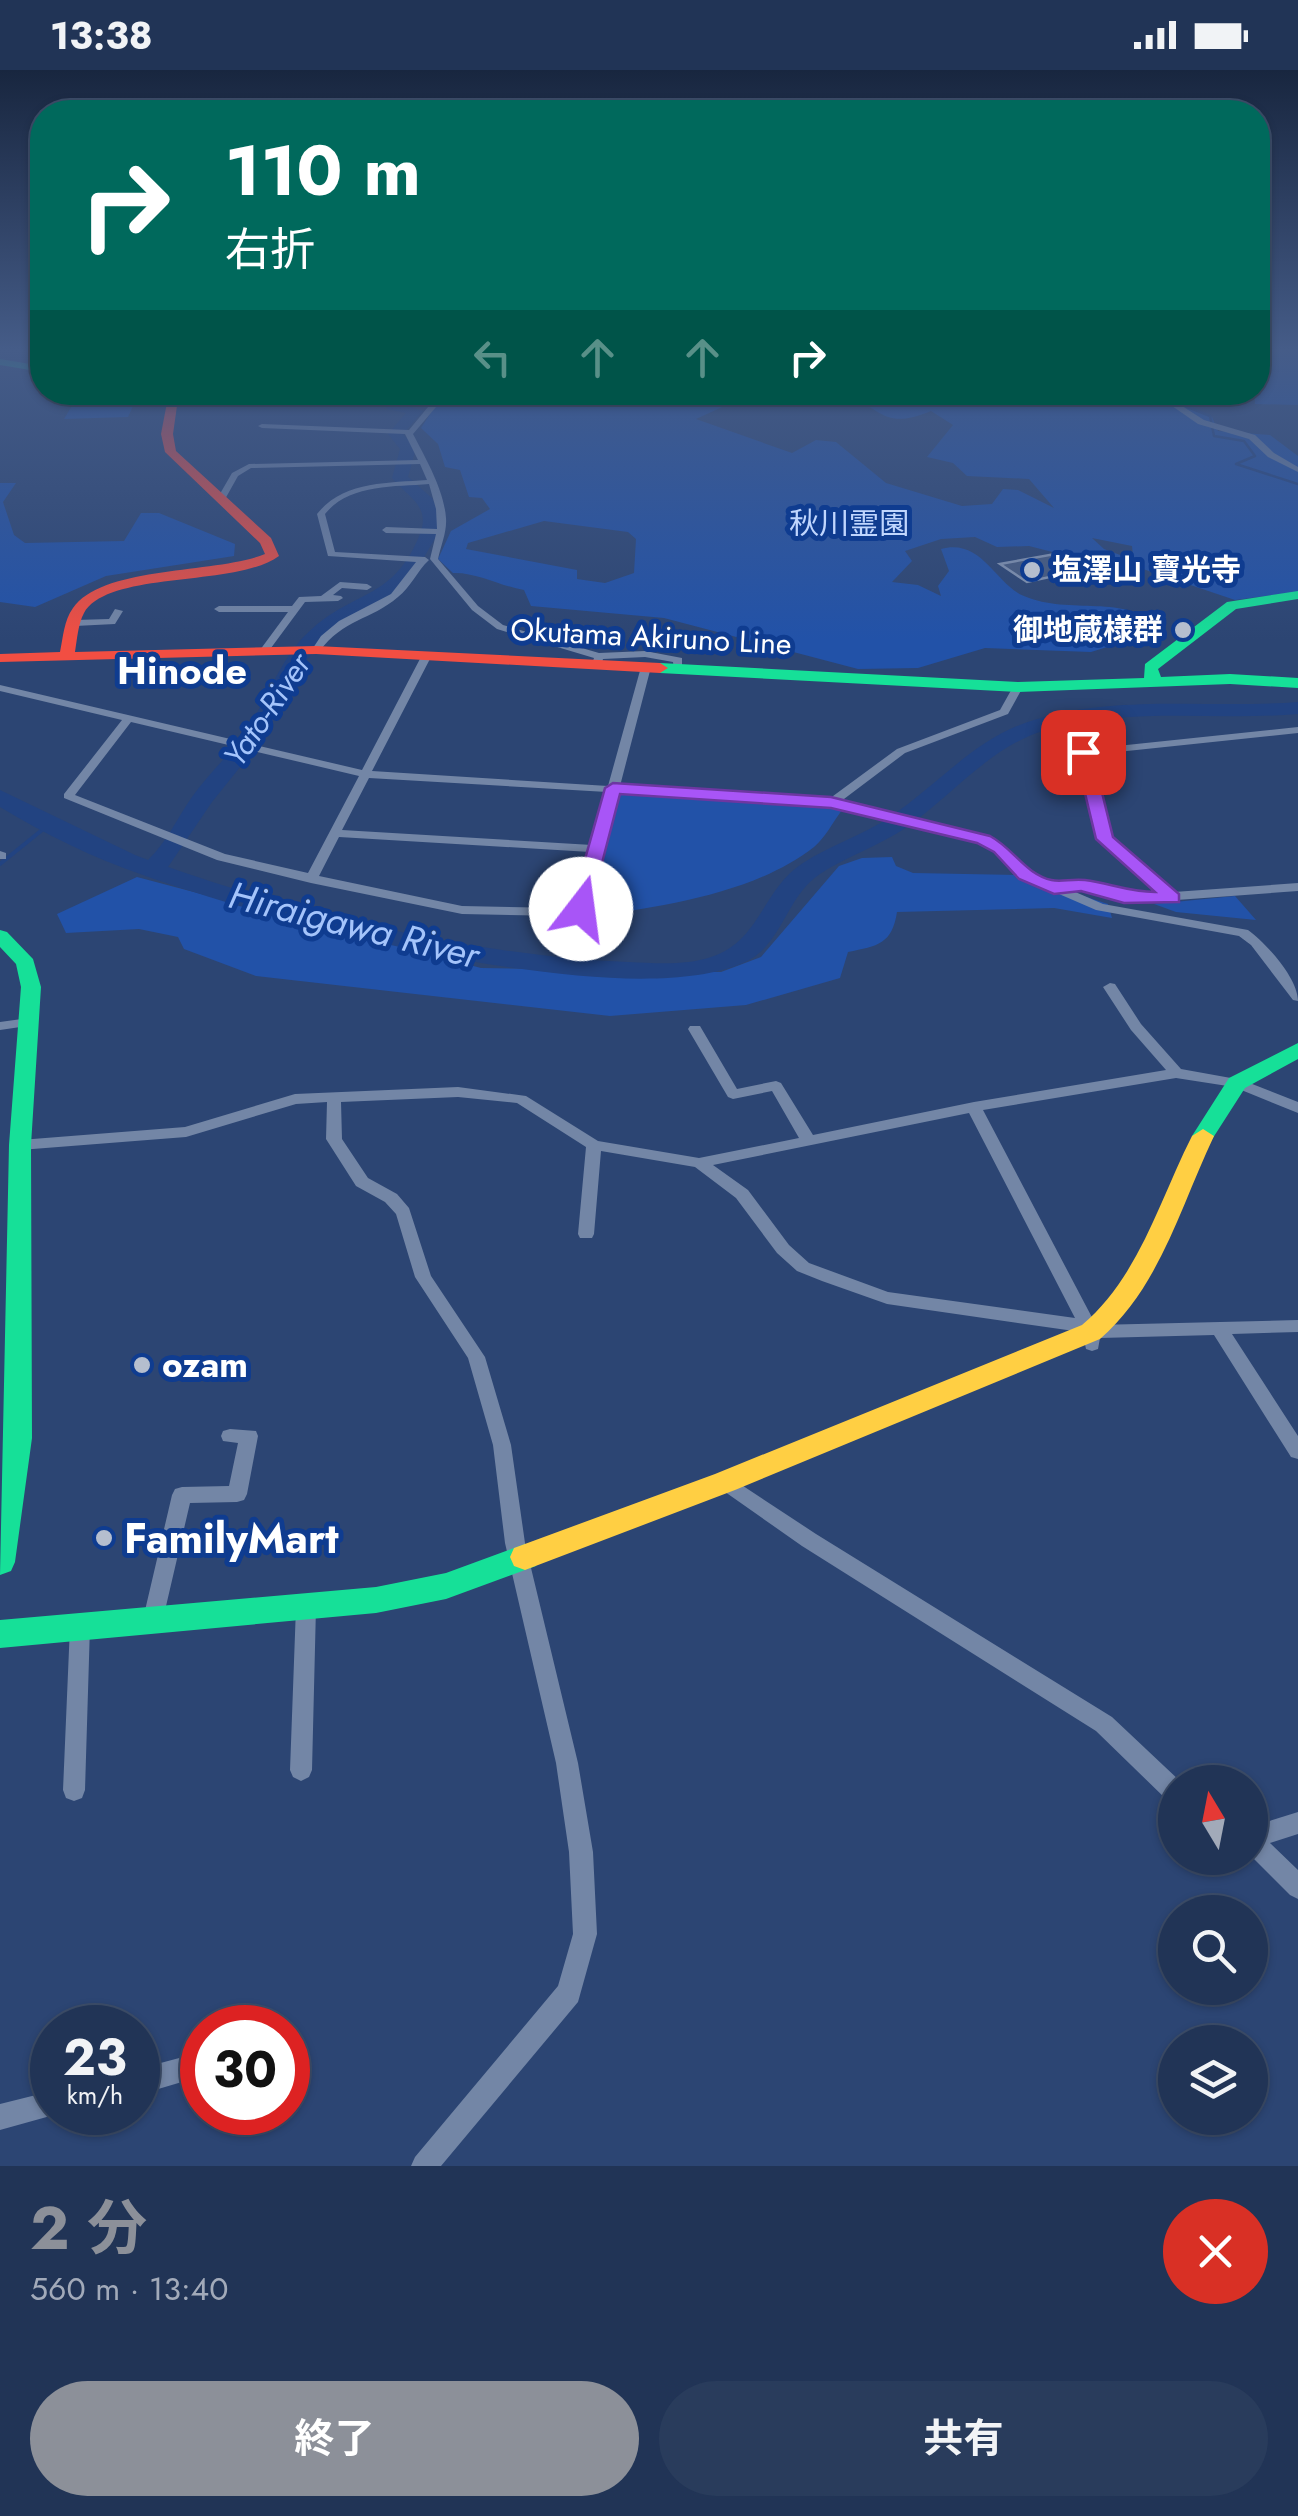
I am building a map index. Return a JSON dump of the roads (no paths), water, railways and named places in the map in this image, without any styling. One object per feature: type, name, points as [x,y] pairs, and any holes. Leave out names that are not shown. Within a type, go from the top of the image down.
[{"type":"street","points":[[67,652],[86,600],[103,592],[236,571],[267,560],[272,552],[168,445]]},
{"type":"street","points":[[316,650],[337,624],[396,594],[408,574],[429,560],[442,514],[423,462],[410,445]]},
{"type":"street","points":[[1260,445],[1271,456],[1298,470]]},
{"type":"street","points":[[221,499],[235,475],[249,466],[423,462]]},
{"type":"street","points":[[428,482],[336,498],[321,514],[331,554],[429,560],[500,627],[598,660],[663,656],[678,660],[678,668]]},
{"type":"street","points":[[402,530],[407,520]]},
{"type":"street","points":[[386,530],[437,532]]},
{"type":"street","points":[[324,598],[340,585],[367,586]]},
{"type":"street","points":[[1158,683],[1150,675],[1150,668],[1232,605],[1298,595]]},
{"type":"street","points":[[265,650],[293,608],[308,597],[338,598]]},
{"type":"street","points":[[219,609],[293,608]]},
{"type":"street","points":[[75,623],[112,622],[118,611]]},
{"type":"street","name":"Okutama Akiruno Line","points":[[0,658],[67,652],[316,650],[598,660],[678,668],[1018,686],[1250,679],[1298,683]]},
{"type":"street","points":[[310,879],[427,655]]},
{"type":"street","points":[[129,718],[68,796],[221,857],[310,879],[462,910],[564,912],[581,909],[646,666]]},
{"type":"street","points":[[837,804],[901,751],[1004,712],[1018,686]]},
{"type":"street","points":[[0,688],[365,774],[837,804],[944,829],[993,844],[1026,875],[1120,913],[1243,933],[1256,942],[1298,997]]},
{"type":"street","points":[[1172,898],[1105,839],[1083,752],[1298,730]]},
{"type":"street","points":[[334,833],[597,849]]},
{"type":"street","points":[[1060,890],[1082,885],[1124,898],[1172,898],[1298,887]]},
{"type":"street","points":[[0,936],[26,963],[31,987],[11,1306],[18,1438],[0,1562]]},
{"type":"street","points":[[1110,986],[1136,1026],[1176,1073]]},
{"type":"street","points":[[0,1026],[29,1022]]},
{"type":"street","points":[[695,1029],[733,1094],[776,1086],[808,1140]]},
{"type":"street","points":[[1092,1338],[1154,1248],[1200,1139],[1237,1083],[1298,1050]]},
{"type":"street","points":[[20,1145],[186,1132],[279,1102],[458,1092],[509,1096],[548,1114],[594,1145],[700,1163],[974,1107],[1176,1073],[1237,1083],[1298,1108]]},
{"type":"street","points":[[334,1097],[334,1139],[362,1182],[391,1198],[403,1212],[423,1277],[476,1357],[502,1446],[520,1562],[567,1762],[580,1852],[585,1934],[569,1993],[424,2166]]},
{"type":"street","points":[[974,1107],[1092,1338]]},
{"type":"street","points":[[586,1234],[594,1145]]},
{"type":"street","points":[[700,1163],[742,1194],[783,1249],[804,1267],[828,1278],[887,1298],[1077,1326],[1092,1338]]},
{"type":"street","points":[[0,1634],[376,1600],[446,1586],[520,1562],[1092,1338],[1298,1326]]},
{"type":"street","points":[[1218,1328],[1298,1452]]},
{"type":"street","points":[[152,1620],[182,1495],[237,1494],[250,1436],[230,1436]]},
{"type":"street","points":[[725,1482],[809,1540],[1104,1724],[1158,1776]]},
{"type":"street","points":[[301,1770],[306,1607]]},
{"type":"street","points":[[74,1790],[80,1626]]},
{"type":"street","points":[[1268,1832],[1298,1823]]},
{"type":"street","points":[[1268,1856],[1298,1886]]},
{"type":"street","points":[[0,2117],[30,2110]]},
{"type":"waterway","name":"Yato-River","points":[[151,870],[169,853],[202,799],[254,736],[297,659],[320,631],[397,588],[424,544],[432,515],[426,501],[400,478],[408,448],[405,445]]},
{"type":"waterway","points":[[1247,445],[1255,456],[1236,464],[1298,484]]},
{"type":"waterway","name":"Hiraigawa River","points":[[151,870],[306,914],[492,956],[598,969],[707,967],[753,946],[793,883],[807,871],[900,821],[984,753],[1021,731],[1105,713],[1298,708]]},
{"type":"waterway","name":"Hiraigawa River","points":[[0,797],[83,843],[151,870]]},
{"type":"waterway","points":[[0,864],[47,826]]},
{"type":"place","name":"塩澤山 寶光寺","points":[[1032,570]]},
{"type":"place","name":"御地蔵様群","points":[[1183,630]]},
{"type":"place","name":"ozam","points":[[142,1365]]},
{"type":"place","name":"FamilyMart","points":[[104,1538]]},
{"type":"district","name":"Hinode","points":[[182,671]]},
{"type":"park label","name":"秋川霊園","points":[[849,524]]}]
